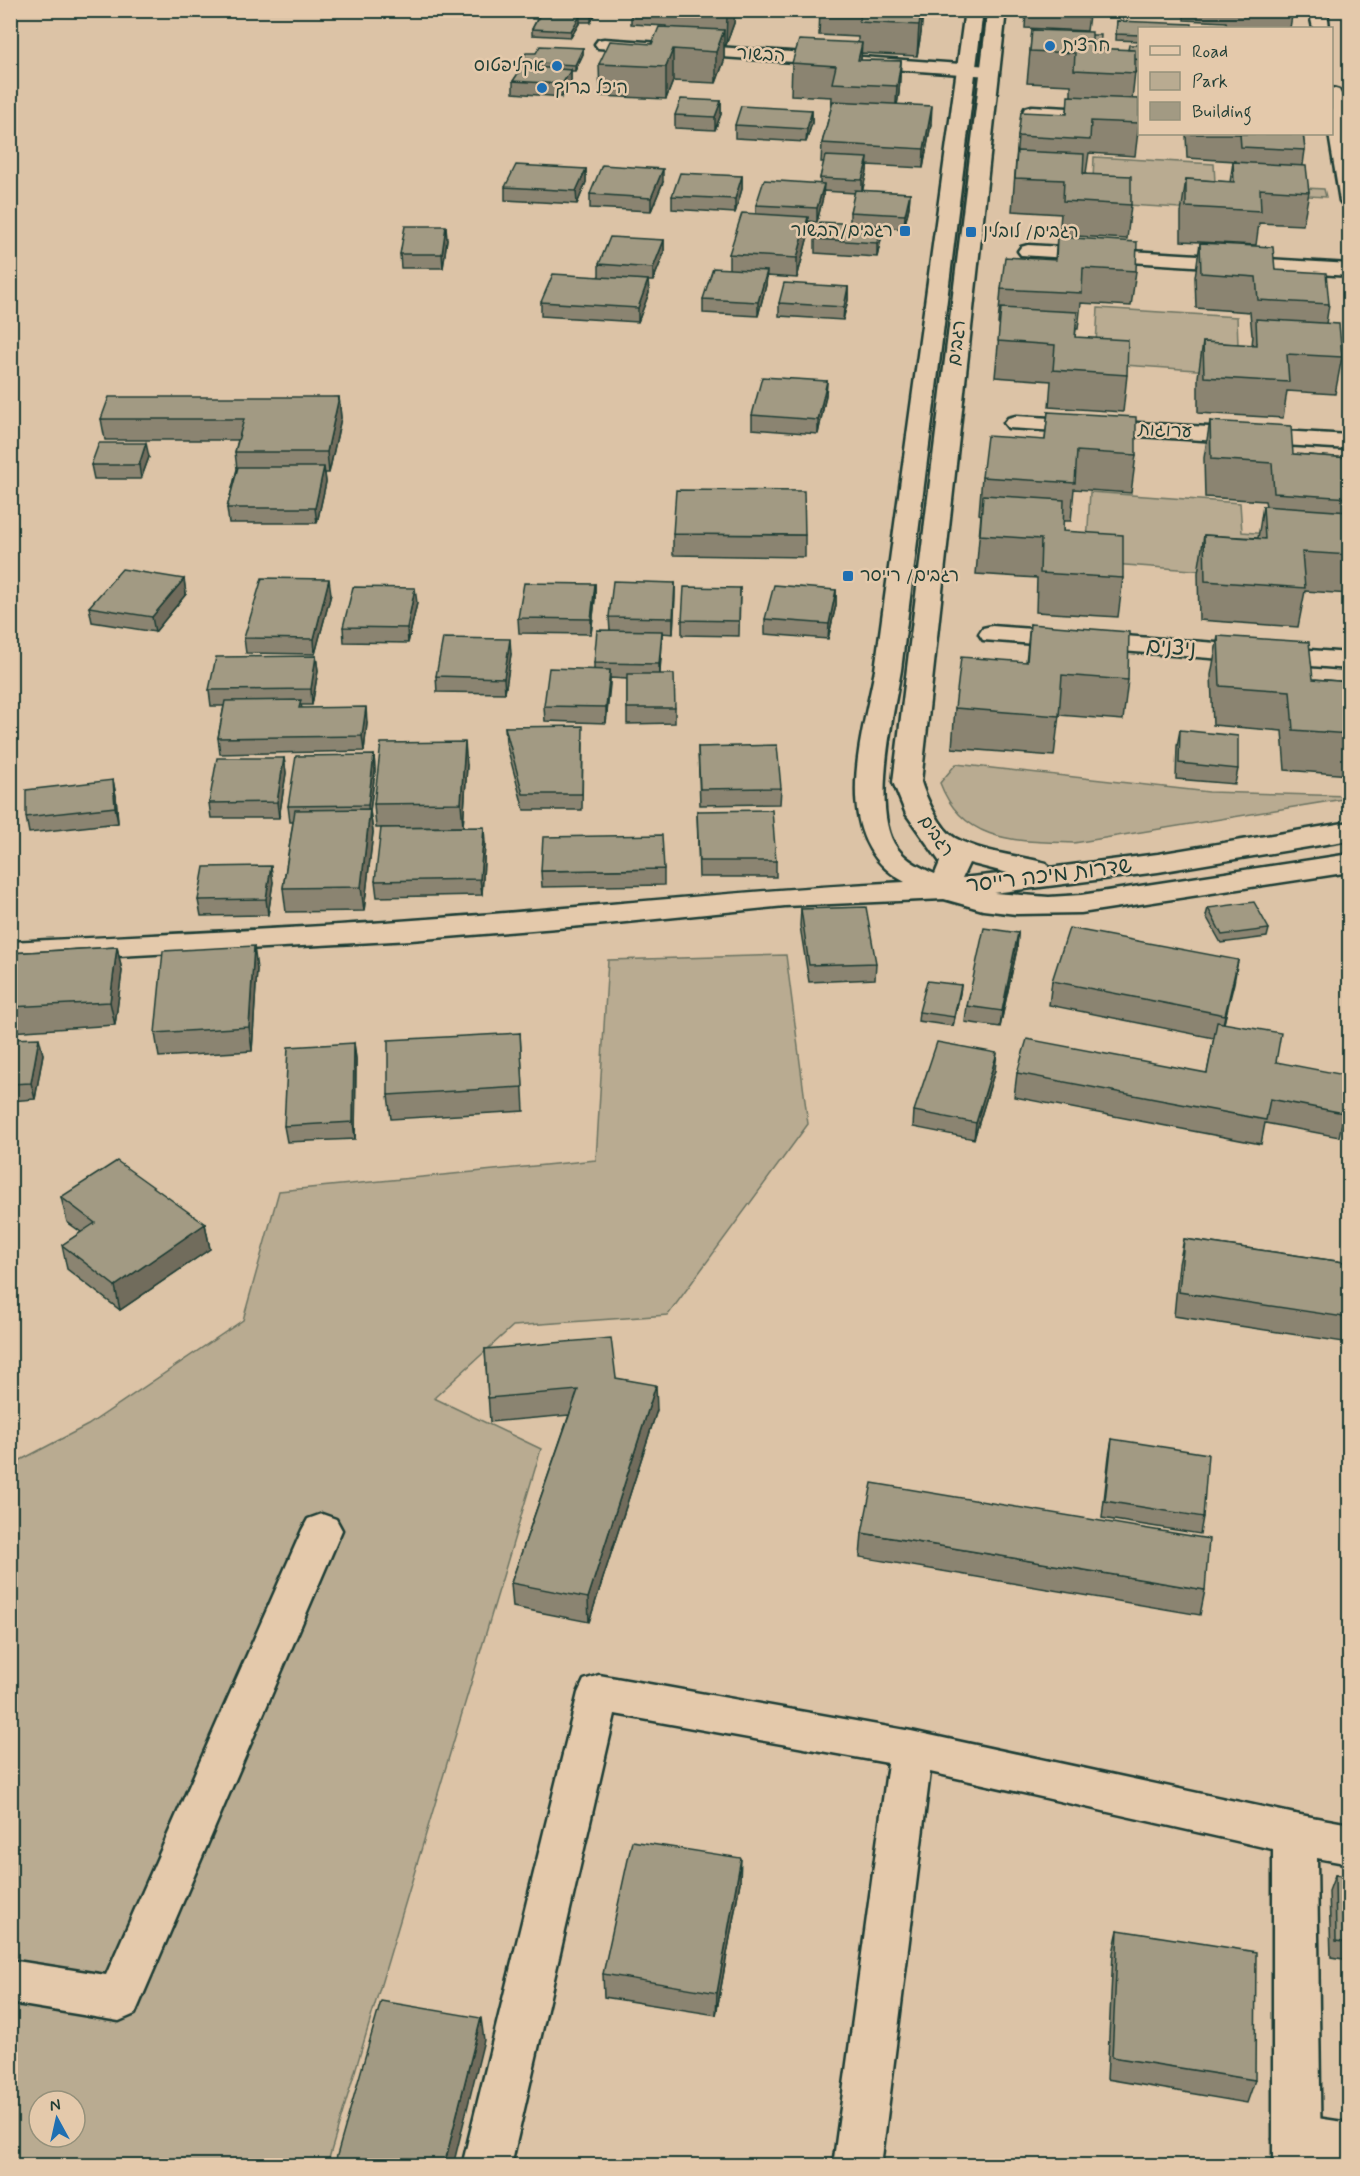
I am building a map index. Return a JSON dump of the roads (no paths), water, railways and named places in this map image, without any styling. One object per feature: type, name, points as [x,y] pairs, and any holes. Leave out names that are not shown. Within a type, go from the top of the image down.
[{"type":"street","name":"רגבים","points":[[974,10],[888,670],[873,766],[870,804],[878,842],[888,855],[907,872],[942,890],[955,862],[945,844],[922,818],[910,797],[907,782],[997,10]]},
{"type":"street","points":[[1318,10],[1321,27]]},
{"type":"street","name":"הבשור","points":[[604,44],[989,71]]},
{"type":"street","points":[[1333,106],[1335,131],[1350,201]]},
{"type":"street","points":[[1032,112],[1138,118]]},
{"type":"street","points":[[1028,251],[1350,270]]},
{"type":"street","name":"ערוגות","points":[[1016,423],[1350,442]]},
{"type":"street","name":"ניצנים","points":[[992,634],[1350,661]]},
{"type":"street","name":"שדרות מיכה רייסר","points":[[942,890],[1158,863],[1350,831]]},
{"type":"street","points":[[945,844],[988,860],[1024,868],[1071,873]]},
{"type":"street","name":"שדרות מיכה רייסר","points":[[942,890],[1000,905],[1074,907],[1350,863]]},
{"type":"street","points":[[10,952],[411,930],[606,915],[785,897],[942,890]]},
{"type":"street","points":[[10,1981],[119,1999],[322,1530]]},
{"type":"street","points":[[486,2166],[599,1694],[911,1749],[1295,1834],[1350,1844]]},
{"type":"street","points":[[857,2166],[911,1749]]},
{"type":"street","points":[[1295,1834],[1297,2152],[1350,2147]]},
{"type":"place","name":"חרצית","points":[[1050,46]]},
{"type":"place","name":"אקליפטוס","points":[[557,66]]},
{"type":"place","name":"היכל ברוך","points":[[542,88]]},
{"type":"place","name":"רגבים/הבשור","points":[[905,231]]},
{"type":"place","name":"רגבים/ לובלין","points":[[971,232]]},
{"type":"place","name":"רגבים/ רייסר","points":[[848,576]]}]
